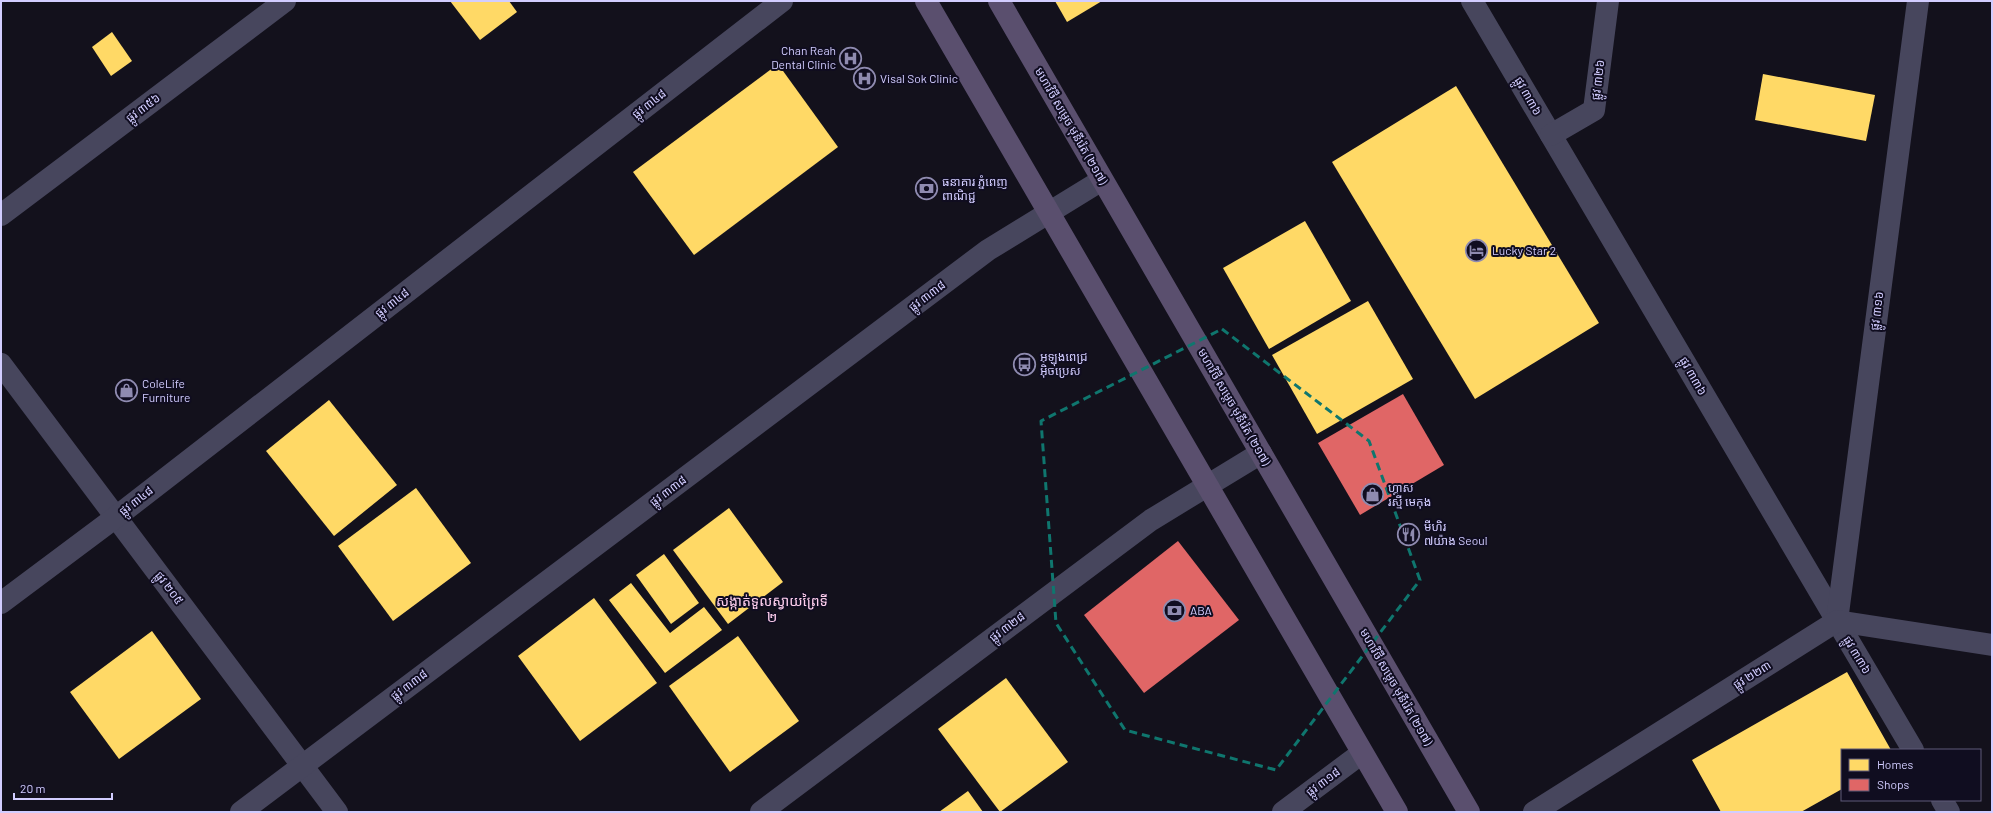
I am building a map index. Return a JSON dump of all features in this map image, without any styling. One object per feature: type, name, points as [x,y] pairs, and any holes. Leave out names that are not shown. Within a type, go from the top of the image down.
[{"type":"main road","points":[[926,1],[1397,812]]},
{"type":"main road","name":"មហាវិថី សម្តេច មុនីរ៉េត (២១៧)","points":[[999,1],[1469,812]]},
{"type":"street","name":"ផ្លូវ ៣៥៦","points":[[1,215],[285,1]]},
{"type":"street","name":"ផ្លូវ ៣៤៨","points":[[1,603],[116,517],[782,1]]},
{"type":"street","name":"ផ្លូវ ៣៣៦","points":[[1472,1],[1912,749]]},
{"type":"street","name":"ផ្លូវ ៣២៦","points":[[1551,135],[1594,110],[1608,1]]},
{"type":"street","name":"ផ្លូវ ៣១៦","points":[[1837,621],[1918,1]]},
{"type":"street","name":"ផ្លូវ ៣៣៨","points":[[241,812],[988,250],[1102,180]]},
{"type":"street","name":"ផ្លូវ ២០៥","points":[[1,364],[336,812]]},
{"type":"street","name":"ផ្លូវ ៣២៨","points":[[761,812],[1151,520],[1261,453]]},
{"type":"street","points":[[1837,621],[1992,645]]},
{"type":"street","name":"ផ្លូវ ២២៣","points":[[1534,812],[1837,621]]},
{"type":"street","name":"ផ្លូវ ៣១៨","points":[[1283,812],[1362,753]]},
{"type":"street","points":[[1943,801],[1950,812]]},
{"type":"highlighted area","points":[[1222,329],[1369,441],[1420,580],[1276,770],[1125,730],[1056,623],[1041,421]]},
{"type":"building: Homes","points":[[450,1],[509,1],[517,12],[480,40]]},
{"type":"building: Homes","points":[[1055,1],[1102,1],[1067,22]]},
{"type":"building: Homes","points":[[112,32],[132,61],[111,76],[92,47]]},
{"type":"building: Homes","points":[[778,64],[838,147],[694,255],[633,172]]},
{"type":"building: Homes","points":[[1763,74],[1875,95],[1866,141],[1755,120]]},
{"type":"building: Homes","points":[[1456,86],[1599,323],[1475,399],[1332,162]]},
{"type":"building: Homes","points":[[1305,221],[1351,301],[1269,349],[1223,268]]},
{"type":"building: Homes","points":[[1368,301],[1413,379],[1317,434],[1272,355]]},
{"type":"building: Homes","points":[[329,400],[397,485],[334,536],[266,451]]},
{"type":"building: Homes","points":[[416,488],[471,563],[393,621],[338,546]]},
{"type":"building: Homes","points":[[729,508],[783,582],[728,624],[673,550]]},
{"type":"building: Homes","points":[[664,554],[699,603],[671,624],[636,575]]},
{"type":"building: Homes","points":[[631,583],[670,633],[704,607],[722,630],[665,673],[609,600]]},
{"type":"building: Homes","points":[[594,598],[657,683],[580,741],[518,656]]},
{"type":"building: Homes","points":[[152,631],[201,699],[119,759],[70,692]]},
{"type":"building: Homes","points":[[738,636],[799,721],[730,772],[669,686]]},
{"type":"building: Homes","points":[[1847,672],[1890,749],[1841,749],[1841,790],[1801,812],[1721,812],[1692,760]]},
{"type":"building: Homes","points":[[1006,678],[1068,762],[1000,812],[938,729]]},
{"type":"building: Homes","points":[[968,791],[983,812],[939,812]]},
{"type":"building: Shops","points":[[1403,394],[1444,465],[1360,515],[1318,443]]},
{"type":"building: Shops","points":[[1178,541],[1239,620],[1144,693],[1084,615]]},
{"type":"place","name":"Chan Reah Dental Clinic","points":[[851,58]]},
{"type":"place","name":"Visal Sok Clinic","points":[[864,79]]},
{"type":"place","name":"ធនាគារ ភ្នំពេញ ពាណិជ្ជ","points":[[926,189]]},
{"type":"place","name":"Lucky Star 2","points":[[1477,251]]},
{"type":"place","name":"អុឡុងពេជ្រ អ៊ិចប្រេស","points":[[1024,364]]},
{"type":"place","name":"ColeLife Furniture","points":[[126,391]]},
{"type":"place","name":"ហ្គាស រស្មី មេកុង","points":[[1372,495]]},
{"type":"place","name":"មីហិរ ៧យ៉ាង Seoul","points":[[1408,534]]},
{"type":"place","name":"ABA","points":[[1175,611]]},
{"type":"district","name":"សង្កាត់ទួលស្វាយព្រៃទី ២","points":[[772,610]]}]
